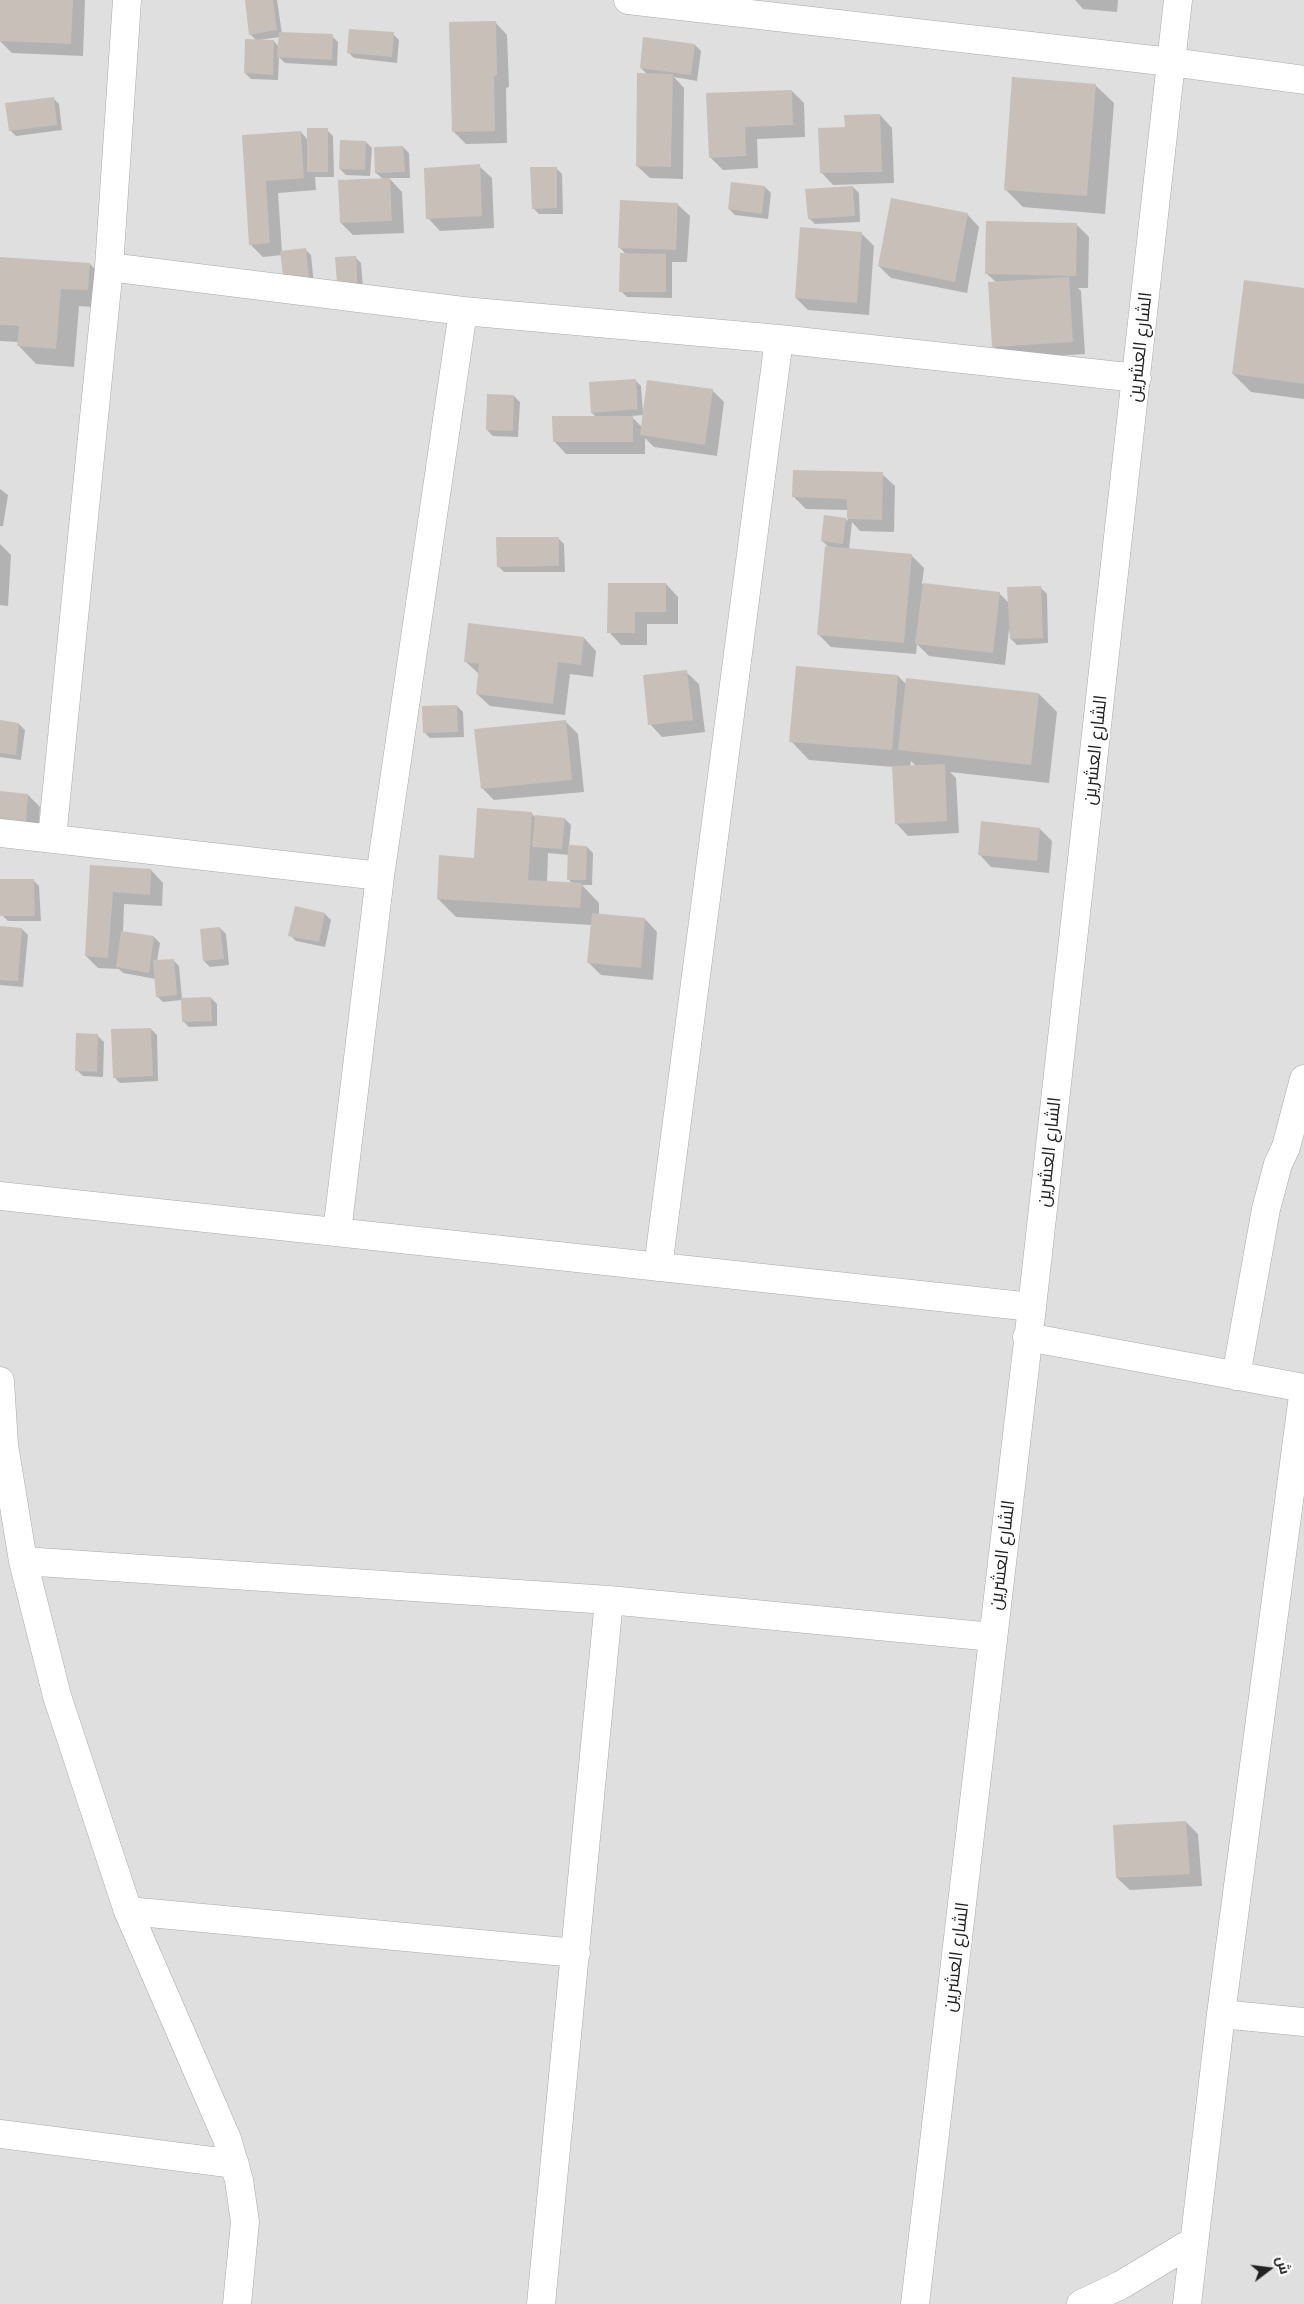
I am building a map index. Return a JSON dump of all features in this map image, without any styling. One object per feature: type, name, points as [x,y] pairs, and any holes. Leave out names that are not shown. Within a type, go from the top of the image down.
[{"type":"street","points":[[52,838],[109,267],[127,0]]},
{"type":"street","points":[[628,0],[808,10],[1304,80]]},
{"type":"street","name":"الشارع العشرين","points":[[915,2304],[1032,1307],[1178,0]]},
{"type":"street","points":[[109,267],[463,311],[779,339],[1137,378]]},
{"type":"street","points":[[336,1232],[380,876],[463,311]]},
{"type":"street","points":[[658,1267],[779,339]]},
{"type":"street","points":[[0,833],[380,876]]},
{"type":"street","points":[[1236,1376],[1266,1209],[1278,1164],[1295,1148],[1304,1079]]},
{"type":"street","points":[[0,1196],[1032,1307]]},
{"type":"street","points":[[1028,1337],[1304,1388],[1221,2014],[1187,2304]]},
{"type":"street","points":[[0,1381],[4,1445],[23,1561],[57,1696],[128,1911],[227,2139],[235,2164],[244,2222],[237,2304]]},
{"type":"street","points":[[23,1561],[608,1600],[993,1636]]},
{"type":"street","points":[[541,2304],[576,1953],[608,1600]]},
{"type":"street","points":[[128,1911],[576,1953]]},
{"type":"street","points":[[1221,2014],[1304,2022]]},
{"type":"street","points":[[0,2134],[235,2164]]},
{"type":"street","points":[[1081,2304],[1121,2285],[1194,2241]]},
{"type":"shaded area","points":[[0,0],[1304,0],[1304,2304],[0,2304]]},
{"type":"building","points":[[0,0],[73,0],[71,44],[0,41]]},
{"type":"building","points":[[245,0],[273,0],[277,30],[249,35]]},
{"type":"building","points":[[496,21],[495,131],[452,132],[449,22]]},
{"type":"building","points":[[349,29],[394,32],[392,57],[347,53]]},
{"type":"building","points":[[279,32],[333,34],[332,60],[277,57]]},
{"type":"building","points":[[643,37],[695,44],[691,75],[640,68]]},
{"type":"building","points":[[245,39],[274,40],[273,75],[244,73]]},
{"type":"building","points":[[637,73],[673,74],[671,167],[636,166]]},
{"type":"building","points":[[1012,77],[1096,84],[1087,196],[1004,190]]},
{"type":"building","points":[[792,90],[793,125],[745,127],[746,156],[709,158],[706,93]]},
{"type":"building","points":[[54,97],[57,125],[9,131],[5,103]]},
{"type":"building","points":[[880,114],[882,172],[820,173],[818,128],[845,127],[844,115]]},
{"type":"building","points":[[307,128],[328,128],[328,172],[307,172]]},
{"type":"building","points":[[301,131],[304,178],[266,181],[270,243],[249,245],[242,135]]},
{"type":"building","points":[[340,140],[366,141],[365,170],[339,169]]},
{"type":"building","points":[[403,146],[405,172],[375,173],[374,147]]},
{"type":"building","points":[[480,164],[482,216],[426,219],[424,168]]},
{"type":"building","points":[[530,167],[557,167],[557,208],[532,209]]},
{"type":"building","points":[[390,178],[392,221],[340,223],[338,180]]},
{"type":"building","points":[[731,182],[765,186],[762,214],[728,209]]},
{"type":"building","points":[[853,186],[855,216],[808,219],[805,189]]},
{"type":"building","points":[[891,198],[968,213],[955,282],[878,266]]},
{"type":"building","points":[[620,200],[678,203],[676,250],[618,248]]},
{"type":"building","points":[[986,221],[1077,223],[1076,276],[985,274]]},
{"type":"building","points":[[800,227],[862,232],[857,303],[795,298]]},
{"type":"building","points":[[306,248],[309,279],[284,283],[280,251]]},
{"type":"building","points":[[620,253],[666,254],[666,292],[619,292]]},
{"type":"building","points":[[356,256],[358,295],[338,296],[335,257]]},
{"type":"building","points":[[0,257],[90,263],[88,290],[61,289],[56,349],[17,346],[19,326],[0,325]]},
{"type":"building","points":[[1069,277],[1073,342],[992,347],[988,282]]},
{"type":"building","points":[[1244,280],[1304,288],[1304,384],[1232,374]]},
{"type":"building","points":[[636,379],[638,409],[591,413],[589,382]]},
{"type":"building","points":[[647,380],[713,389],[705,445],[640,435]]},
{"type":"building","points":[[487,394],[514,395],[513,431],[486,430]]},
{"type":"building","points":[[552,416],[633,416],[633,442],[553,442]]},
{"type":"building","points":[[793,470],[883,472],[882,520],[847,519],[847,499],[792,497]]},
{"type":"building","points":[[824,515],[846,518],[843,544],[821,541]]},
{"type":"building","points":[[496,537],[559,537],[559,566],[497,567]]},
{"type":"building","points":[[825,546],[912,554],[904,643],[817,635]]},
{"type":"building","points":[[608,583],[666,583],[666,612],[635,612],[635,633],[607,633]]},
{"type":"building","points":[[923,583],[1000,592],[993,653],[915,644]]},
{"type":"building","points":[[1041,586],[1043,638],[1010,639],[1007,587]]},
{"type":"building","points":[[468,623],[584,637],[581,665],[558,662],[553,704],[476,694],[479,664],[464,662]]},
{"type":"building","points":[[796,666],[898,675],[892,750],[789,742]]},
{"type":"building","points":[[687,670],[693,720],[648,725],[643,675]]},
{"type":"building","points":[[906,678],[1039,693],[1031,765],[898,750]]},
{"type":"building","points":[[457,705],[458,732],[423,733],[422,706]]},
{"type":"building","points":[[0,720],[19,723],[16,755],[0,753]]},
{"type":"building","points":[[566,720],[572,780],[481,789],[474,729]]},
{"type":"building","points":[[945,764],[947,821],[895,824],[892,766]]},
{"type":"building","points":[[0,791],[28,794],[25,831],[0,829]]},
{"type":"building","points":[[477,808],[532,812],[528,880],[582,883],[580,908],[437,899],[439,855],[474,858]]},
{"type":"building","points":[[535,815],[565,818],[562,849],[532,847]]},
{"type":"building","points":[[981,821],[1040,828],[1037,861],[978,855]]},
{"type":"building","points":[[568,845],[587,846],[586,880],[567,880]]},
{"type":"building","points":[[90,865],[151,869],[150,895],[113,892],[108,958],[85,956]]},
{"type":"building","points":[[0,879],[34,879],[35,916],[0,916]]},
{"type":"building","points":[[295,906],[325,913],[319,942],[288,936]]},
{"type":"building","points":[[592,913],[645,918],[641,968],[587,963]]},
{"type":"building","points":[[0,926],[22,928],[18,981],[0,980]]},
{"type":"building","points":[[220,927],[224,959],[203,961],[200,929]]},
{"type":"building","points":[[121,931],[154,936],[149,973],[116,967]]},
{"type":"building","points":[[174,959],[177,995],[156,997],[153,960]]},
{"type":"building","points":[[211,997],[212,1021],[182,1022],[181,998]]},
{"type":"building","points":[[151,1028],[153,1076],[113,1078],[111,1029]]},
{"type":"building","points":[[76,1033],[98,1034],[97,1072],[75,1071]]},
{"type":"building","points":[[1186,1821],[1190,1874],[1116,1878],[1113,1825]]}]
